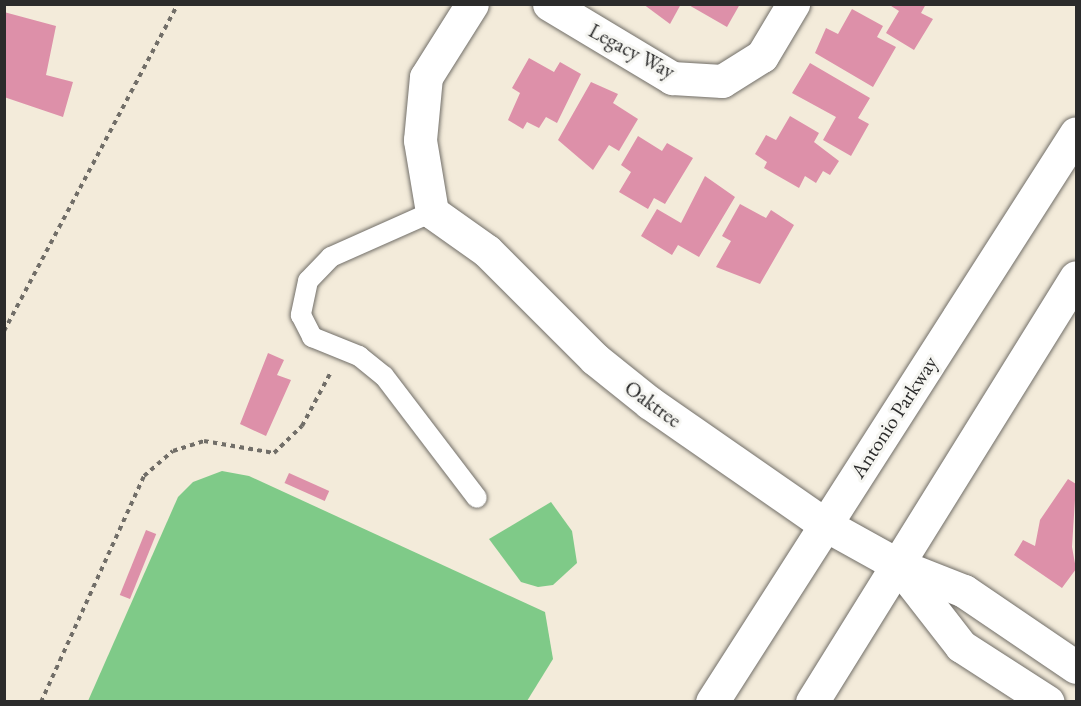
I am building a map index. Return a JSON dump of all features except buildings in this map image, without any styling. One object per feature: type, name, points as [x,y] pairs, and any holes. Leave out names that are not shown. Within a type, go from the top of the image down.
[{"type":"street","points":[[432,212],[420,140],[426,77],[472,4]]},
{"type":"street","name":"Legacy Way","points":[[549,4],[672,78],[722,81],[762,56],[792,4]]},
{"type":"street","name":"Antonio Parkway","points":[[712,702],[824,524],[1077,133]]},
{"type":"street","name":"Oaktree","points":[[432,212],[487,251],[595,359],[650,403],[824,524],[898,565],[964,591],[1077,667]]},
{"type":"street","points":[[812,702],[1077,277]]},
{"type":"street","points":[[898,565],[961,646],[1048,702]]},
{"type":"lane","points":[[432,212],[331,257],[308,281],[301,315],[312,337],[344,351],[384,376],[477,498]]},
{"type":"path","points":[[4,331],[178,4]]},
{"type":"path","points":[[41,702],[144,476],[173,451],[204,441],[274,453],[302,426],[344,351]]},
{"type":"green space","points":[[222,471],[249,476],[545,612],[553,659],[527,701],[88,701],[178,497],[193,482]]},
{"type":"green space","points":[[551,502],[572,531],[577,563],[553,585],[538,587],[521,582],[489,539]]}]
